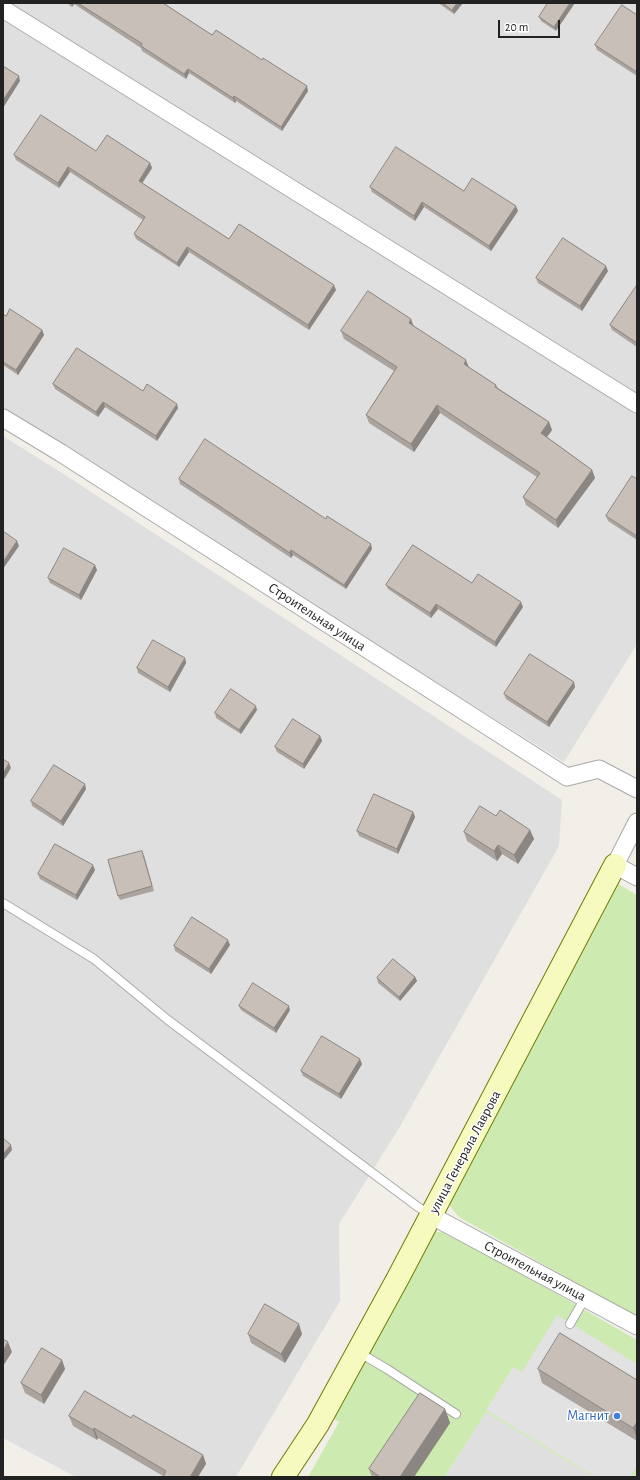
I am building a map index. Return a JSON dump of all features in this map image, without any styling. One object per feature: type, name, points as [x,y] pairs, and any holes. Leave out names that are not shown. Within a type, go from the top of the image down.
[{"type":"street","points":[[3,9],[637,404]]},
{"type":"street","name":"Строительная улица","points":[[3,418],[61,453],[568,777],[599,769],[637,789]]},
{"type":"street","name":"улица Генерала Лаврова","points":[[283,1477],[318,1424],[432,1216],[637,822]]},
{"type":"street","points":[[615,865],[637,877]]},
{"type":"street","name":"Строительная улица","points":[[432,1216],[637,1326]]},
{"type":"lane","points":[[3,904],[94,959],[168,1020],[432,1216]]},
{"type":"lane","points":[[570,1324],[585,1298]]},
{"type":"lane","points":[[357,1352],[387,1369],[456,1414]]},
{"type":"shaded area","points":[[3,3],[637,3],[637,644],[564,762],[3,412]]},
{"type":"shaded area","points":[[3,436],[562,800],[559,846],[399,1128],[339,1224],[340,1301],[236,1477],[76,1477],[3,1438]]},
{"type":"shaded area","points":[[557,1315],[637,1364],[637,1466],[630,1477],[596,1477],[486,1410],[513,1367],[522,1372]]},
{"type":"shaded area","points":[[486,1412],[594,1477],[445,1477]]},
{"type":"green space","points":[[618,884],[637,895],[637,1317],[459,1217],[448,1204]]},
{"type":"green space","points":[[432,1232],[449,1232],[637,1340],[637,1474],[635,1477],[594,1477],[486,1412],[445,1477],[308,1477],[339,1422],[334,1419]]},
{"type":"building","points":[[78,3],[163,3],[212,35],[216,30],[262,60],[263,58],[307,86],[281,127],[234,96],[233,98],[188,69],[184,74],[141,46],[142,44]]},
{"type":"building","points":[[443,3],[457,3],[452,10]]},
{"type":"building","points":[[548,3],[570,3],[554,27],[539,17]]},
{"type":"building","points":[[622,5],[637,15],[637,72],[595,45]]},
{"type":"building","points":[[3,66],[19,76],[3,100]]},
{"type":"building","points":[[41,115],[96,151],[107,135],[150,163],[139,181],[229,239],[239,224],[334,285],[308,325],[187,247],[177,263],[134,234],[145,217],[68,167],[58,183],[14,155]]},
{"type":"building","points":[[396,147],[464,191],[472,178],[516,206],[489,246],[422,202],[414,216],[370,187]]},
{"type":"building","points":[[563,238],[606,266],[580,306],[536,278]]},
{"type":"building","points":[[637,285],[637,343],[610,325]]},
{"type":"building","points":[[368,291],[411,319],[409,323],[466,360],[464,364],[496,385],[495,387],[549,422],[541,433],[592,470],[556,520],[523,497],[540,473],[437,405],[411,444],[366,415],[397,367],[341,331]]},
{"type":"building","points":[[10,309],[42,330],[16,370],[3,362],[3,314],[6,316]]},
{"type":"building","points":[[77,348],[143,391],[147,384],[177,404],[156,436],[103,402],[96,412],[53,384]]},
{"type":"building","points":[[205,439],[326,519],[327,516],[371,544],[344,585],[291,550],[290,553],[179,479]]},
{"type":"building","points":[[632,476],[637,479],[637,536],[606,516]]},
{"type":"building","points":[[3,531],[17,541],[3,562]]},
{"type":"building","points":[[413,545],[472,583],[478,574],[521,602],[495,642],[436,604],[430,613],[386,585]]},
{"type":"building","points":[[64,548],[95,565],[79,595],[48,578]]},
{"type":"building","points":[[153,640],[185,658],[168,687],[137,668]]},
{"type":"building","points":[[530,654],[574,682],[547,722],[504,694]]},
{"type":"building","points":[[231,689],[256,706],[239,730],[215,713]]},
{"type":"building","points":[[293,719],[320,736],[303,764],[275,747]]},
{"type":"building","points":[[3,759],[9,763],[3,774]]},
{"type":"building","points":[[54,765],[85,784],[61,821],[31,801]]},
{"type":"building","points":[[374,794],[413,812],[397,849],[357,831]]},
{"type":"building","points":[[480,806],[496,816],[500,810],[530,830],[514,855],[498,845],[494,851],[464,832]]},
{"type":"building","points":[[55,844],[93,865],[76,895],[38,874]]},
{"type":"building","points":[[142,851],[152,886],[118,896],[108,860]]},
{"type":"building","points":[[192,917],[228,940],[209,969],[174,946]]},
{"type":"building","points":[[393,959],[415,977],[399,997],[377,978]]},
{"type":"building","points":[[253,983],[289,1006],[274,1028],[239,1006]]},
{"type":"building","points":[[322,1036],[360,1059],[339,1094],[301,1071]]},
{"type":"building","points":[[3,1138],[11,1145],[3,1154]]},
{"type":"building","points":[[265,1304],[299,1324],[281,1354],[248,1334]]},
{"type":"building","name":"Магнит","points":[[560,1333],[637,1380],[637,1422],[633,1428],[538,1369]]},
{"type":"building","points":[[3,1339],[8,1342],[3,1351]]},
{"type":"building","points":[[42,1348],[62,1360],[41,1395],[21,1383]]},
{"type":"building","points":[[85,1391],[131,1418],[133,1415],[203,1455],[190,1477],[163,1477],[166,1471],[94,1428],[93,1430],[69,1416]]},
{"type":"building","points":[[420,1393],[445,1409],[400,1477],[380,1477],[369,1469]]},
{"type":"place","name":"Магнит","points":[[617,1416]]}]
